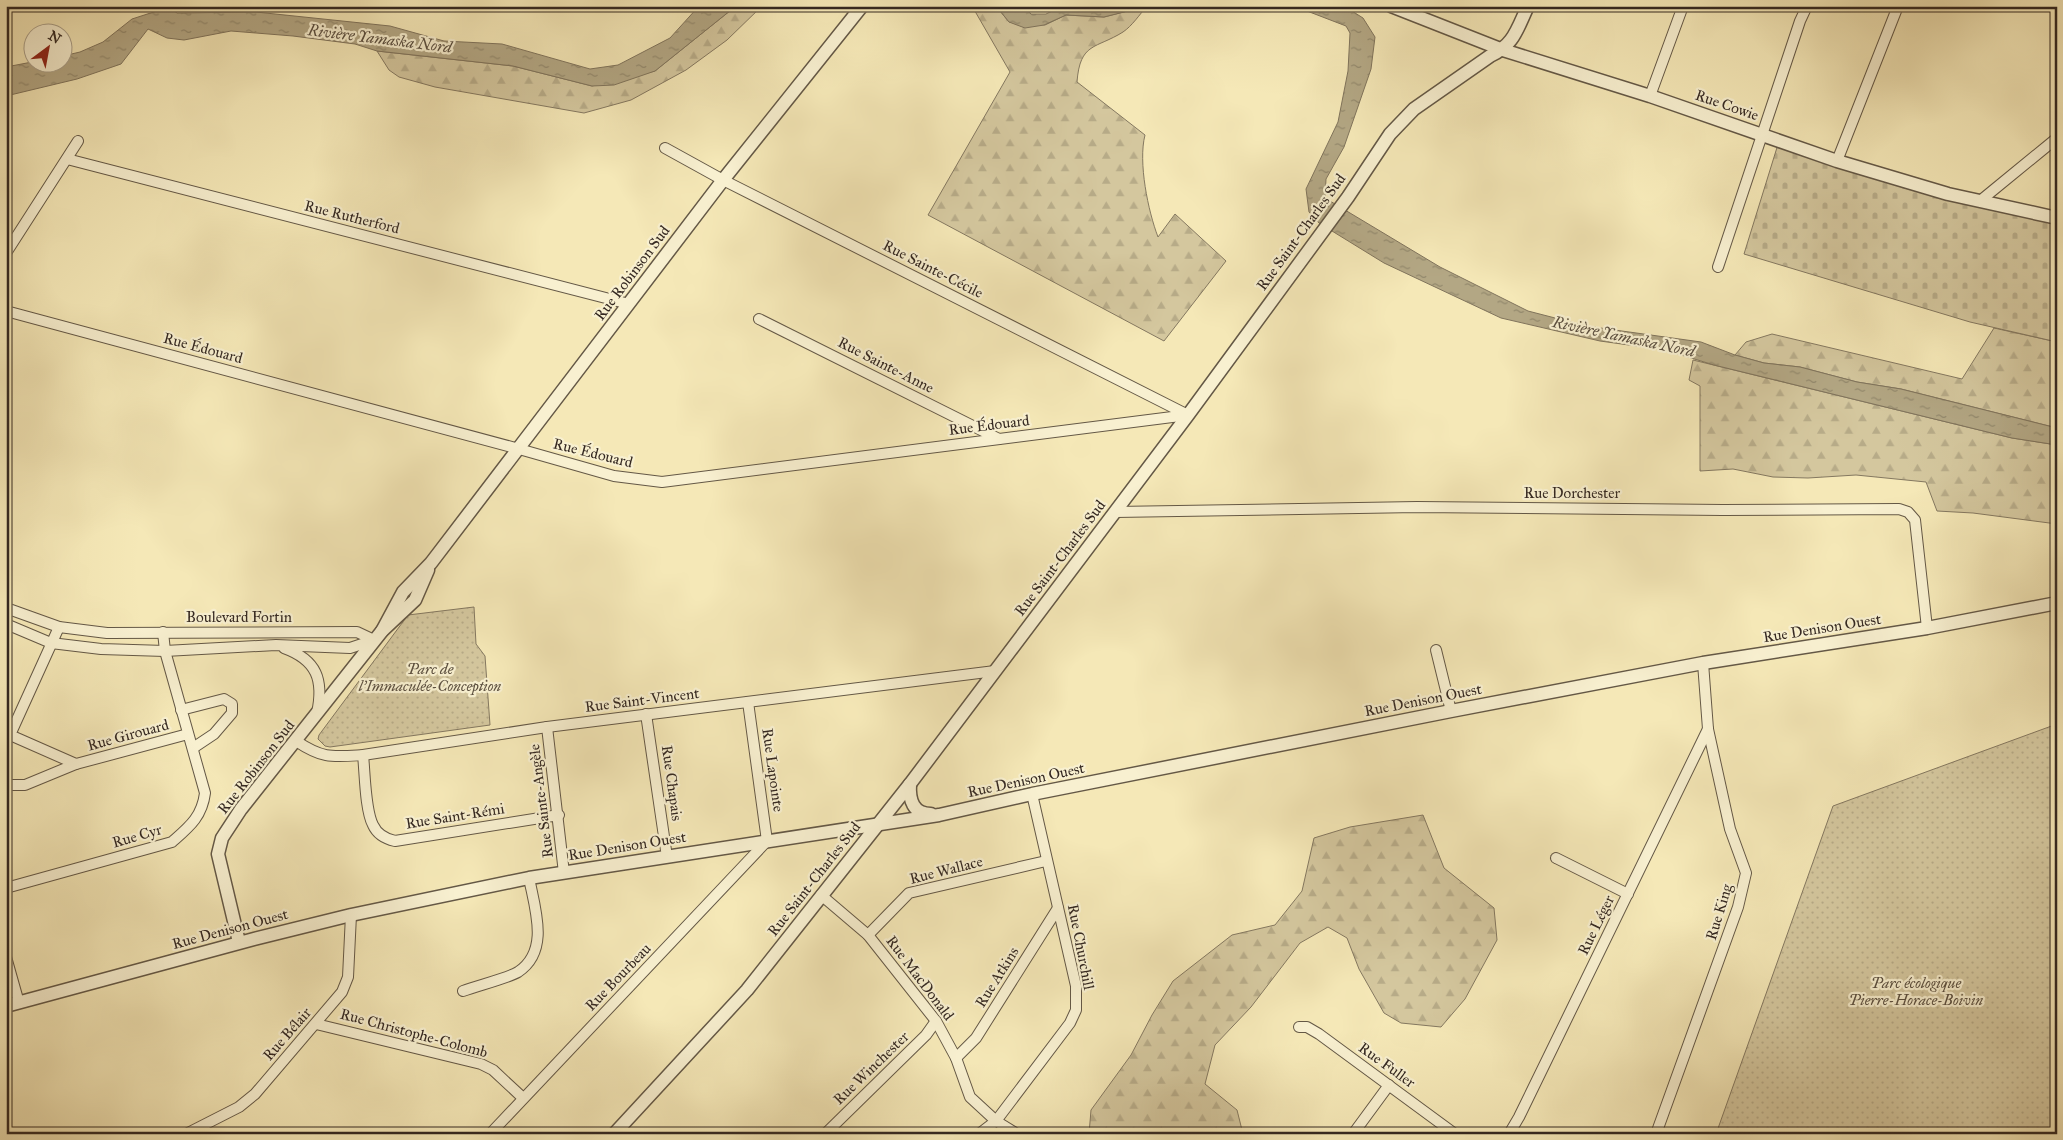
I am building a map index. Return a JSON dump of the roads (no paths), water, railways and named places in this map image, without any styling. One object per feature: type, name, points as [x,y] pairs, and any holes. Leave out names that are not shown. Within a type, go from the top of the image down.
[{"type":"street","name":"Rue Robinson Sud","points":[[238,942],[218,854],[222,838],[241,809],[378,636],[403,592],[431,563],[723,180],[862,6]]},
{"type":"street","name":"Rue Cowie","points":[[1391,6],[1503,50],[1650,96],[1837,161],[1948,194],[2057,218]]},
{"type":"street","name":"Rue Saint-Charles Sud","points":[[614,1134],[747,990],[876,824],[910,784],[1188,415],[1348,197],[1390,134],[1414,109],[1490,56],[1503,50],[1511,42],[1528,6]]},
{"type":"street","points":[[1650,96],[1683,6]]},
{"type":"street","points":[[1718,267],[1761,134],[1800,21],[1808,6]]},
{"type":"street","points":[[1837,161],[1898,6]]},
{"type":"street","points":[[1980,201],[2057,138]]},
{"type":"street","points":[[6,252],[78,141]]},
{"type":"street","name":"Rue Sainte-Cécile","points":[[665,148],[723,180],[1188,415]]},
{"type":"street","name":"Rue Rutherford","points":[[67,159],[629,304]]},
{"type":"street","name":"Rue Édouard","points":[[6,311],[614,476],[662,482],[1188,415]]},
{"type":"street","name":"Rue Sainte-Anne","points":[[760,319],[999,439]]},
{"type":"street","name":"Rue Dorchester","points":[[1115,512],[1417,507],[1723,510],[1900,509],[1908,512],[1915,520],[1928,628]]},
{"type":"street","name":"Rue Denison Ouest","points":[[12,1004],[238,942],[350,915],[529,878],[939,815],[1032,794],[1451,710],[1703,663],[1928,628],[2057,603]]},
{"type":"street","name":"Boulevard Fortin","points":[[6,608],[59,627],[107,633],[357,632],[378,636]]},
{"type":"street","name":"Boulevard Fortin","points":[[6,624],[51,643],[101,649],[166,651],[276,645],[350,648],[378,636]]},
{"type":"street","name":"Rue Girouard","points":[[59,627],[8,740],[76,764]]},
{"type":"street","name":"Rue Cyr","points":[[6,888],[172,842],[190,826],[203,807],[205,793],[181,710],[163,632]]},
{"type":"street","name":"Boulevard Fortin","points":[[276,645],[299,653],[310,664],[317,677],[320,695],[316,714]]},
{"type":"street","points":[[1436,650],[1451,710]]},
{"type":"street","name":"Rue King","points":[[1656,1134],[1735,916],[1746,873],[1730,830],[1708,729],[1703,663]]},
{"type":"street","name":"Rue Saint-Vincent","points":[[296,741],[312,752],[322,756],[363,755],[547,727],[995,671]]},
{"type":"street","points":[[181,710],[224,699],[232,704],[232,713],[214,734],[193,748]]},
{"type":"street","name":"Rue Lapointe","points":[[748,702],[767,841]]},
{"type":"street","name":"Rue Chapais","points":[[646,714],[667,857]]},
{"type":"street","name":"Rue Sainte-Angèle","points":[[547,727],[559,815],[564,873]]},
{"type":"street","name":"Rue Léger","points":[[1509,1134],[1520,1117],[1708,729]]},
{"type":"street","name":"Rue Girouard","points":[[6,785],[25,785],[76,764],[188,734]]},
{"type":"street","name":"Rue Saint-Rémi","points":[[363,755],[370,817],[374,827],[386,838],[395,841],[559,815]]},
{"type":"street","points":[[910,784],[909,797],[914,808],[923,814],[939,815]]},
{"type":"street","name":"Rue Churchill","points":[[979,1134],[996,1121],[1070,1023],[1076,1010],[1076,986],[1032,794]]},
{"type":"street","name":"Rue Bourbeau","points":[[490,1134],[767,841]]},
{"type":"street","points":[[1556,858],[1628,894]]},
{"type":"street","name":"Rue Wallace","points":[[868,935],[908,893],[1046,861]]},
{"type":"street","points":[[463,991],[518,972],[532,958],[536,949],[538,929],[529,878]]},
{"type":"street","name":"Rue MacDonald","points":[[821,896],[868,935],[936,1022],[956,1058],[970,1097],[996,1121],[1017,1134]]},
{"type":"street","name":"Rue Atkins","points":[[956,1058],[976,1038],[1058,908]]},
{"type":"street","name":"Rue Bélair","points":[[186,1134],[244,1103],[255,1094],[342,992],[348,977],[350,915]]},
{"type":"street","points":[[6,957],[12,1004]]},
{"type":"street","name":"Rue Winchester","points":[[825,1134],[926,1035],[936,1022]]},
{"type":"street","name":"Rue Christophe-Colomb","points":[[316,1024],[481,1064],[493,1070],[523,1098]]},
{"type":"street","name":"Rue Fuller","points":[[1299,1027],[1306,1027],[1319,1034],[1455,1134]]},
{"type":"street","points":[[1353,1134],[1389,1085]]},
{"type":"water","name":"Rivière Yamaska Nord","points":[[699,6],[736,6],[655,71],[614,85],[592,86],[513,66],[377,51],[355,44],[293,36],[231,31],[184,40],[167,38],[148,29],[121,64],[77,79],[6,96],[6,67],[22,64],[22,72],[72,72],[72,54],[103,42],[132,19],[169,7],[177,13],[256,12],[390,26],[444,41],[502,44],[590,69],[618,65],[670,38]]},
{"type":"water","points":[[996,6],[1024,6],[1031,14],[1046,14],[1062,6],[1148,6],[1104,17],[1066,15],[1044,25],[1025,28],[1009,22]]},
{"type":"water","name":"Rivière Yamaska Nord","points":[[1294,6],[1344,6],[1363,18],[1375,37],[1371,69],[1344,147],[1326,179],[1325,198],[1440,267],[1528,311],[1586,326],[1701,342],[1735,355],[1764,363],[1800,367],[1857,382],[1901,389],[2057,428],[2057,445],[2012,438],[1714,365],[1665,350],[1600,341],[1501,318],[1384,263],[1319,223],[1309,212],[1306,189],[1338,122],[1348,71],[1350,33],[1346,26]]},
{"type":"park label","name":"Parc de l'Immaculée-Conception","points":[[430,678]]},
{"type":"park label","name":"Parc écologique Pierre-Horace-Boivin","points":[[1916,992]]}]
